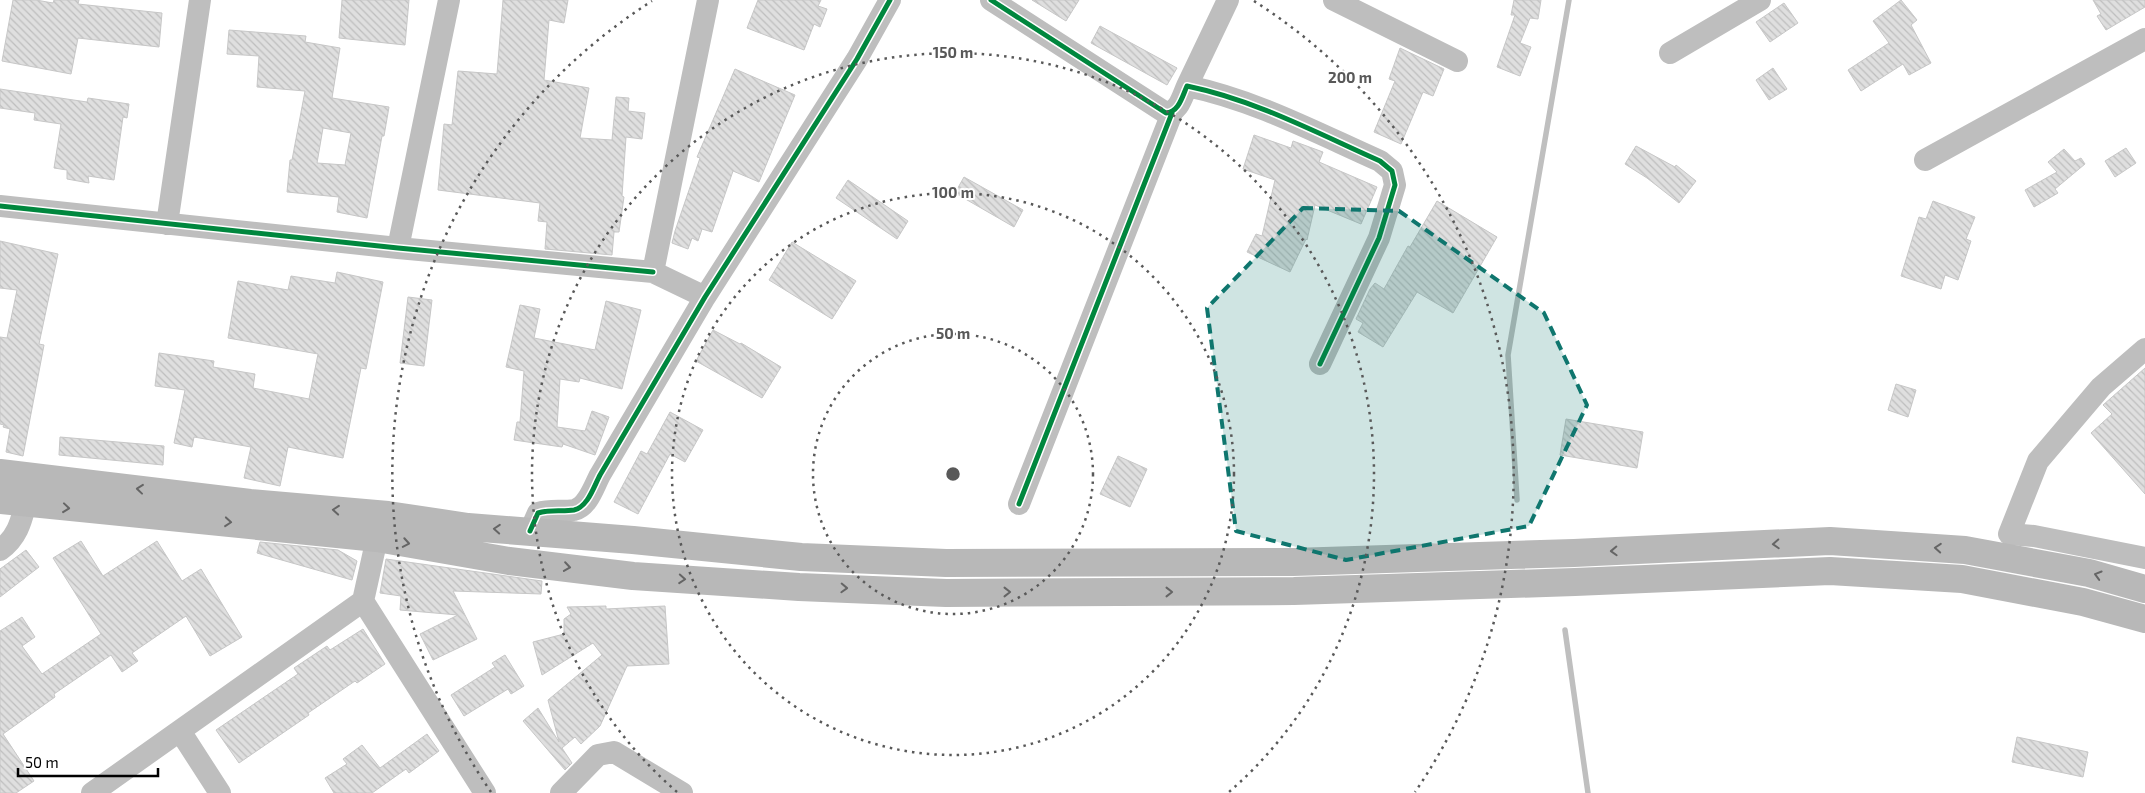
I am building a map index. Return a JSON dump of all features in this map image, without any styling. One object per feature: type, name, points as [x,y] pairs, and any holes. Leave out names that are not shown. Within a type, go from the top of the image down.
[{"type":"main road","points":[[0,473],[168,504],[509,561],[633,576],[799,587],[946,592],[1294,591],[1566,583],[1830,571],[1962,579],[2083,602],[2145,619]]},
{"type":"main road","points":[[13,502],[250,503],[388,515],[468,527],[530,531],[801,557],[946,563],[1293,562],[1574,553],[1830,541],[1965,550],[2089,573],[2145,589]]},
{"type":"street","points":[[167,224],[200,0]]},
{"type":"street","points":[[398,248],[449,0]]},
{"type":"street","points":[[653,272],[708,0]]},
{"type":"street","points":[[530,531],[538,513],[550,510],[576,510],[586,501],[705,297],[857,59],[890,0]]},
{"type":"street","points":[[991,0],[1166,113],[1172,113]]},
{"type":"street","points":[[1019,504],[1172,113],[1177,108],[1228,0]]},
{"type":"street","points":[[1334,0],[1457,61]]},
{"type":"street","points":[[1670,53],[1760,0]]},
{"type":"street","points":[[1925,160],[2145,39]]},
{"type":"street","points":[[1187,86],[1235,98],[1261,108],[1380,161],[1392,171],[1395,184],[1379,238],[1320,364]]},
{"type":"street","points":[[0,206],[398,248],[653,272],[705,297]]},
{"type":"street","points":[[2145,348],[2101,387],[2038,461],[2008,534],[2034,536],[2145,558]]},
{"type":"street","points":[[0,550],[14,537],[20,527],[13,502]]},
{"type":"street","points":[[92,793],[363,601],[377,538]]},
{"type":"street","points":[[363,601],[485,793]]},
{"type":"street","points":[[180,731],[220,793]]},
{"type":"street","points":[[561,793],[598,755],[614,752],[682,793]]},
{"type":"highlighted area","points":[[1303,208],[1399,211],[1544,313],[1587,405],[1529,526],[1346,560],[1236,531],[1207,308]]},
{"type":"building","points":[[13,0],[36,0],[53,3],[54,0],[79,0],[78,4],[162,13],[159,47],[78,38],[71,74],[2,61]]},
{"type":"building","points":[[342,0],[409,0],[405,45],[339,38]]},
{"type":"building","points":[[503,0],[568,0],[564,23],[549,20],[544,80],[589,88],[580,138],[612,140],[616,97],[629,98],[628,111],[645,113],[642,139],[626,137],[622,196],[624,197],[619,232],[614,232],[612,255],[545,249],[547,222],[538,221],[540,203],[438,190],[444,124],[452,125],[458,71],[497,74]]},
{"type":"building","points":[[758,0],[821,0],[818,6],[827,9],[820,27],[814,24],[804,50],[747,28]]},
{"type":"building","points":[[1032,0],[1079,0],[1066,21]]},
{"type":"building","points":[[1514,0],[1541,0],[1538,19],[1530,18],[1520,43],[1531,47],[1520,76],[1497,67],[1515,15],[1511,15]]},
{"type":"building","points":[[1901,0],[1917,20],[1911,25],[1931,63],[1909,75],[1903,64],[1861,91],[1848,70],[1889,43],[1873,21]]},
{"type":"building","points":[[2093,0],[2145,0],[2145,7],[2106,30],[2097,16],[2101,14]]},
{"type":"building","points":[[1784,3],[1798,23],[1770,42],[1756,22]]},
{"type":"building","points":[[1100,26],[1177,68],[1167,85],[1091,43]]},
{"type":"building","points":[[229,30],[306,36],[305,42],[340,48],[332,98],[389,107],[367,218],[337,212],[339,197],[287,192],[290,160],[292,160],[305,91],[257,87],[259,56],[227,54]],"holes":[[[323,128],[351,133],[345,165],[317,163]]]},
{"type":"building","points":[[1400,48],[1444,69],[1433,96],[1423,92],[1401,144],[1374,132],[1395,81],[1389,79]]},
{"type":"building","points":[[1773,68],[1787,89],[1769,100],[1756,80]]},
{"type":"building","points":[[735,69],[795,95],[759,182],[733,171],[712,232],[702,229],[698,241],[692,238],[688,249],[672,243],[675,231],[700,158],[697,157]]},
{"type":"building","points":[[0,89],[87,102],[88,98],[129,104],[127,118],[123,117],[114,180],[88,176],[89,183],[67,179],[67,170],[54,168],[61,124],[34,120],[35,113],[0,108]]},
{"type":"building","points":[[1254,135],[1291,148],[1293,141],[1323,152],[1319,162],[1377,187],[1361,224],[1315,205],[1307,240],[1290,272],[1247,252],[1256,234],[1262,236],[1275,180],[1243,169]]},
{"type":"building","points":[[1636,146],[1675,167],[1676,165],[1696,181],[1679,203],[1647,178],[1625,164]]},
{"type":"building","points":[[2126,148],[2136,163],[2115,177],[2105,161]]},
{"type":"building","points":[[2064,149],[2075,161],[2081,158],[2085,164],[2055,189],[2058,193],[2034,207],[2025,190],[2057,172],[2048,162]]},
{"type":"building","points":[[964,177],[1023,210],[1014,227],[955,193]]},
{"type":"building","points":[[848,180],[908,221],[897,239],[836,198]]},
{"type":"building","points":[[1437,201],[1497,237],[1453,313],[1417,292],[1383,347],[1358,332],[1363,323],[1356,319],[1370,289],[1375,283],[1384,289],[1408,246],[1410,247]]},
{"type":"building","points":[[1933,201],[1975,217],[1966,239],[1971,241],[1958,280],[1945,275],[1941,289],[1901,276],[1919,217],[1926,219]]},
{"type":"building","points":[[0,241],[58,254],[39,344],[44,345],[23,456],[6,452],[10,429],[0,424],[0,337],[7,338],[17,290],[0,288]]},
{"type":"building","points":[[792,242],[856,281],[832,319],[769,280]]},
{"type":"building","points":[[337,272],[383,282],[366,369],[361,368],[343,458],[288,447],[280,486],[244,478],[251,447],[194,437],[192,447],[174,443],[185,390],[155,386],[159,353],[214,361],[213,367],[255,374],[253,388],[309,399],[318,354],[228,338],[238,281],[288,290],[291,276],[335,283]]},
{"type":"building","points":[[408,297],[432,300],[424,366],[400,363]]},
{"type":"building","points":[[606,301],[641,310],[622,389],[580,378],[579,382],[560,379],[557,427],[585,431],[592,411],[609,417],[595,455],[563,444],[562,447],[514,440],[517,422],[520,422],[524,371],[506,367],[520,305],[540,309],[534,338],[595,350]]},
{"type":"building","points":[[713,330],[741,343],[781,367],[762,398],[696,361]]},
{"type":"building","points":[[2145,368],[2145,494],[2091,433],[2112,414],[2103,405]]},
{"type":"building","points":[[1896,384],[1916,390],[1908,417],[1888,410]]},
{"type":"building","points":[[670,412],[703,430],[685,462],[670,454],[638,514],[614,502],[641,451],[647,454]]},
{"type":"building","points":[[1566,419],[1643,432],[1637,468],[1560,455]]},
{"type":"building","points":[[60,437],[164,446],[163,465],[59,455]]},
{"type":"building","points":[[1118,456],[1147,469],[1130,507],[1100,494]]},
{"type":"building","points":[[81,541],[103,576],[157,541],[182,581],[201,569],[242,637],[210,656],[186,616],[132,653],[138,661],[122,672],[111,655],[54,694],[55,697],[3,734],[34,781],[16,793],[0,793],[0,631],[22,617],[35,637],[22,646],[42,674],[101,634],[53,558]]},
{"type":"building","points":[[260,542],[338,550],[357,561],[352,580],[257,553]]},
{"type":"building","points":[[26,550],[39,567],[0,597],[0,569]]},
{"type":"building","points":[[386,559],[542,581],[541,594],[453,591],[477,639],[433,660],[420,634],[458,615],[400,610],[401,596],[380,593]]},
{"type":"building","points":[[606,606],[606,609],[665,606],[669,664],[627,666],[600,726],[581,744],[575,737],[562,748],[572,763],[565,770],[523,721],[538,708],[559,742],[548,700],[602,655],[593,643],[542,675],[533,642],[564,634],[564,619],[571,614],[567,607]]},
{"type":"building","points":[[363,629],[385,664],[357,683],[355,681],[239,763],[216,730],[298,674],[294,668],[327,646],[330,650]]},
{"type":"building","points":[[505,655],[524,686],[511,694],[508,689],[464,716],[451,695],[495,667],[492,663]]},
{"type":"building","points":[[427,734],[439,751],[409,773],[406,769],[372,793],[334,793],[325,778],[347,764],[343,759],[362,745],[380,768]]},
{"type":"building","points":[[2017,737],[2088,752],[2083,777],[2012,762]]},
{"type":"waterway","points":[[1517,500],[1508,355],[1569,0]]},
{"type":"waterway","points":[[1565,630],[1588,793]]},
{"type":"cycle path","points":[[530,531],[538,513],[574,510],[587,501],[600,475],[705,297],[857,59],[890,0]]},
{"type":"cycle path","points":[[991,0],[1166,113],[1177,107],[1187,86],[1212,92],[1261,108],[1309,129],[1380,161],[1392,171],[1395,185],[1379,238],[1320,364]]},
{"type":"cycle path","points":[[1019,504],[1172,113]]},
{"type":"cycle path","points":[[0,206],[398,248],[653,272]]}]
